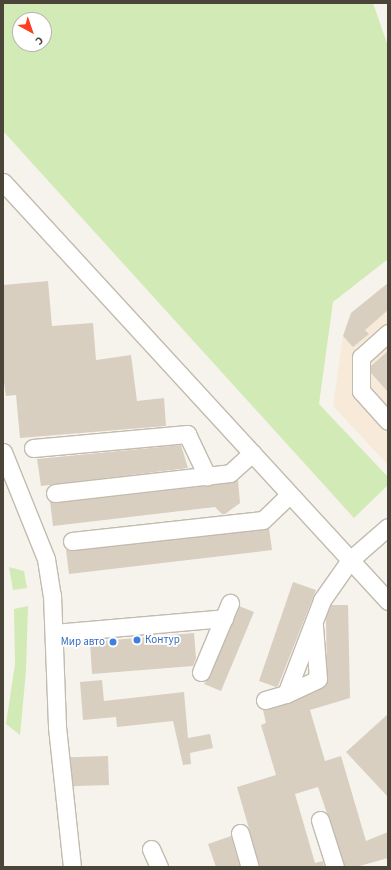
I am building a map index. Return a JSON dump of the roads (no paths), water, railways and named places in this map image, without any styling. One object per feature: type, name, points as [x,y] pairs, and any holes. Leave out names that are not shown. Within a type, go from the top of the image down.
[{"type":"street","points":[[3,182],[388,601]]},
{"type":"street","points":[[388,333],[361,357],[361,391],[388,421]]},
{"type":"street","points":[[33,448],[187,434],[207,476]]},
{"type":"street","points":[[3,452],[46,559],[52,595],[57,727],[72,867]]},
{"type":"street","points":[[55,493],[230,473],[252,453]]},
{"type":"street","points":[[72,541],[262,520],[290,494]]},
{"type":"street","points":[[286,694],[322,600],[350,560],[388,527]]},
{"type":"street","points":[[54,633],[227,610],[201,672]]},
{"type":"street","points":[[264,700],[286,694],[318,679],[314,620]]},
{"type":"street","points":[[320,820],[335,867]]},
{"type":"street","points":[[240,833],[250,867]]},
{"type":"street","points":[[151,849],[159,867]]},
{"type":"place","name":"Контур","points":[[137,640]]},
{"type":"place","name":"Мир авто","points":[[113,642]]}]
